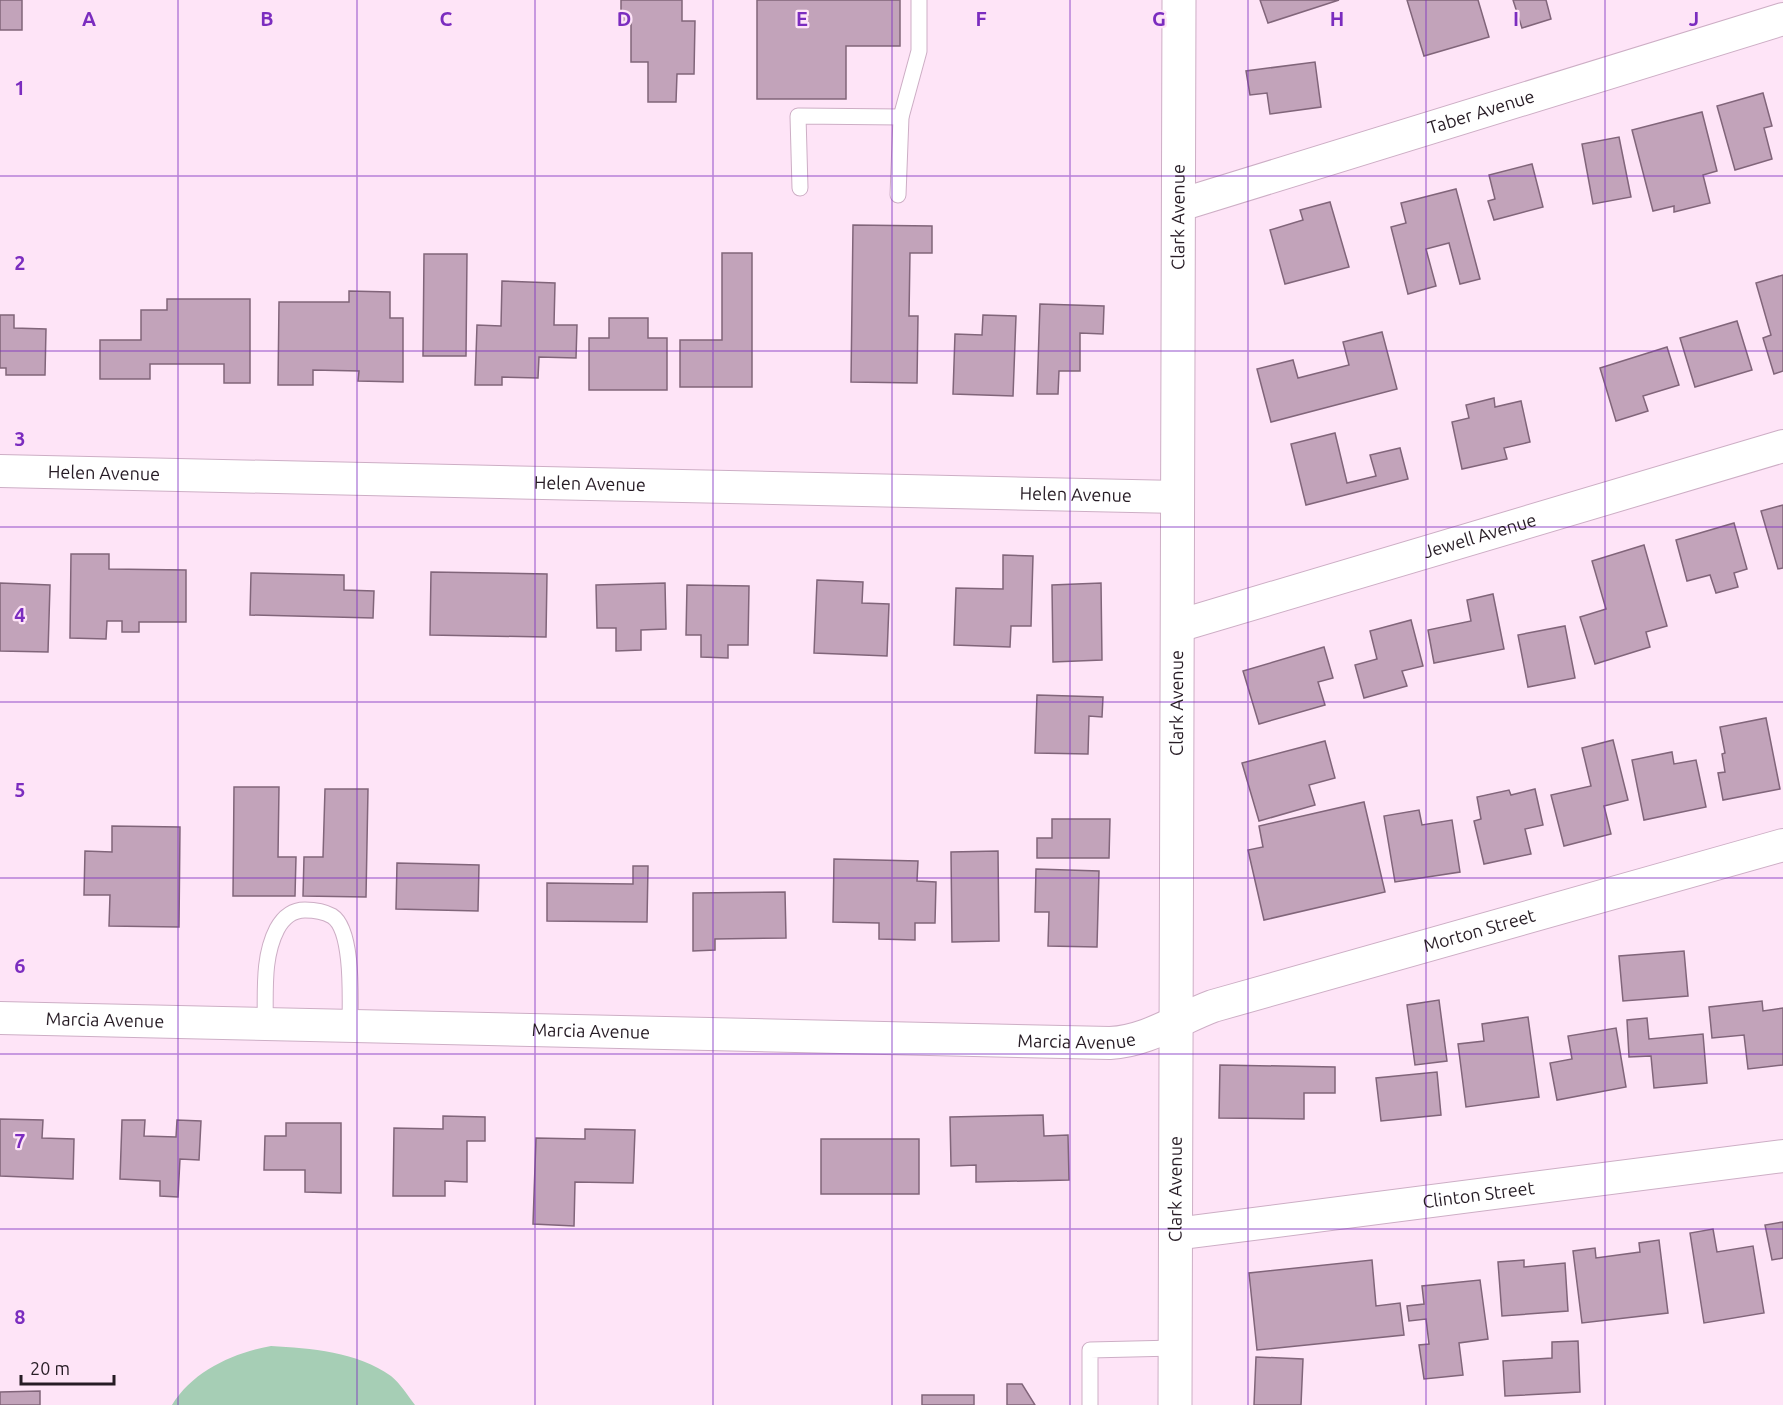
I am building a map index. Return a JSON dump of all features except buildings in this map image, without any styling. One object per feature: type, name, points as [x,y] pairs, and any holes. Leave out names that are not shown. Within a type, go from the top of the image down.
[{"type":"street","name":"Clark Avenue","points":[[1175,1405],[1179,0]]},
{"type":"street","name":"Taber Avenue","points":[[1180,205],[1783,19]]},
{"type":"street","name":"Jewell Avenue","points":[[1178,626],[1783,446]]},
{"type":"street","name":"Helen Avenue","points":[[0,471],[1178,497]]},
{"type":"street","name":"Morton Street","points":[[1176,1022],[1213,1006],[1783,845]]},
{"type":"street","name":"Marcia Avenue","points":[[0,1018],[1110,1043],[1140,1039],[1176,1022]]},
{"type":"street","name":"Clinton Street","points":[[1175,1234],[1783,1156]]},
{"type":"lane","points":[[898,195],[901,117],[919,51],[919,0]]},
{"type":"lane","points":[[800,188],[798,116],[901,117]]},
{"type":"lane","points":[[265,1024],[266,969],[269,950],[276,930],[285,917],[300,910],[318,910],[334,917],[343,933],[351,976],[350,1026]]},
{"type":"lane","points":[[1090,1405],[1090,1350],[1175,1348]]},
{"type":"green space","points":[[271,1346],[317,1350],[364,1361],[391,1376],[415,1405],[172,1405],[191,1382],[215,1365],[242,1353]]}]
